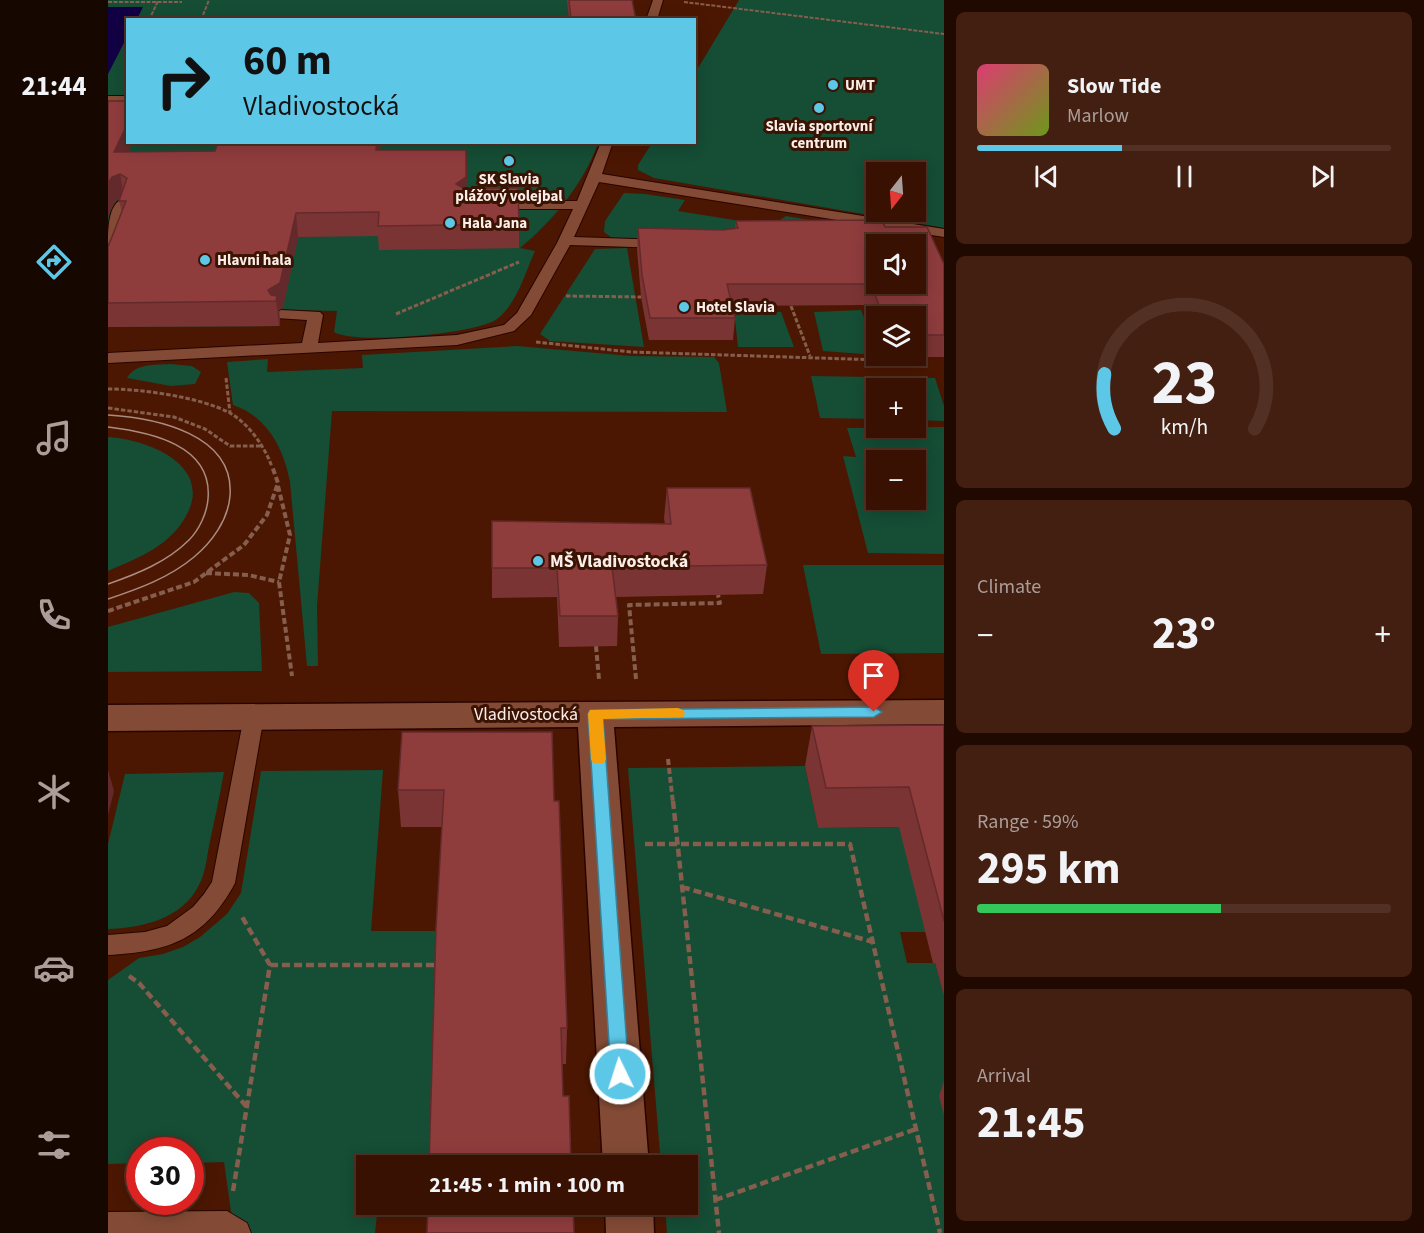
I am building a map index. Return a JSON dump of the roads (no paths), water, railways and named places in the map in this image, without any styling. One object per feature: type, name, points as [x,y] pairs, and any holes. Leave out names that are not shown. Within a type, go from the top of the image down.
[{"type":"street","name":"Vladivostocká","points":[[108,718],[254,716],[598,698],[944,712]]},
{"type":"street","points":[[598,698],[604,845],[625,1155]]},
{"type":"street","points":[[629,1215],[630,1233]]},
{"type":"lane","points":[[652,18],[658,0]]},
{"type":"lane","points":[[108,100],[126,100]]},
{"type":"lane","points":[[108,358],[457,340],[509,327],[523,315],[564,242],[595,177],[606,144]]},
{"type":"lane","points":[[595,177],[944,233]]},
{"type":"lane","points":[[108,240],[123,203]]},
{"type":"lane","points":[[478,205],[582,204]]},
{"type":"lane","points":[[564,242],[676,244]]},
{"type":"lane","points":[[281,315],[315,315],[309,347]]},
{"type":"lane","points":[[108,945],[157,941],[188,927],[214,901],[223,884],[254,716]]},
{"type":"lane","points":[[108,1226],[232,1229]]},
{"type":"tram line","points":[[108,415],[148,420],[169,426],[189,433],[206,444],[220,458],[228,475],[230,496],[226,514],[218,530],[194,557],[164,577],[108,599]]},
{"type":"tram line","points":[[108,427],[159,438],[190,454],[200,466],[207,481],[208,499],[199,526],[193,536],[180,548],[151,566],[108,584]]},
{"type":"place","name":"UMT","points":[[833,85]]},
{"type":"place","name":"Slavia sportovní centrum","points":[[819,108]]},
{"type":"place","name":"SK Slavia plážový volejbal","points":[[509,161]]},
{"type":"place","name":"Hala Jana","points":[[450,223]]},
{"type":"place","name":"Hlavni hala","points":[[205,260]]},
{"type":"place","name":"Hotel Slavia","points":[[684,307]]},
{"type":"place","name":"MŠ Vladivostocká","points":[[538,561]]}]
